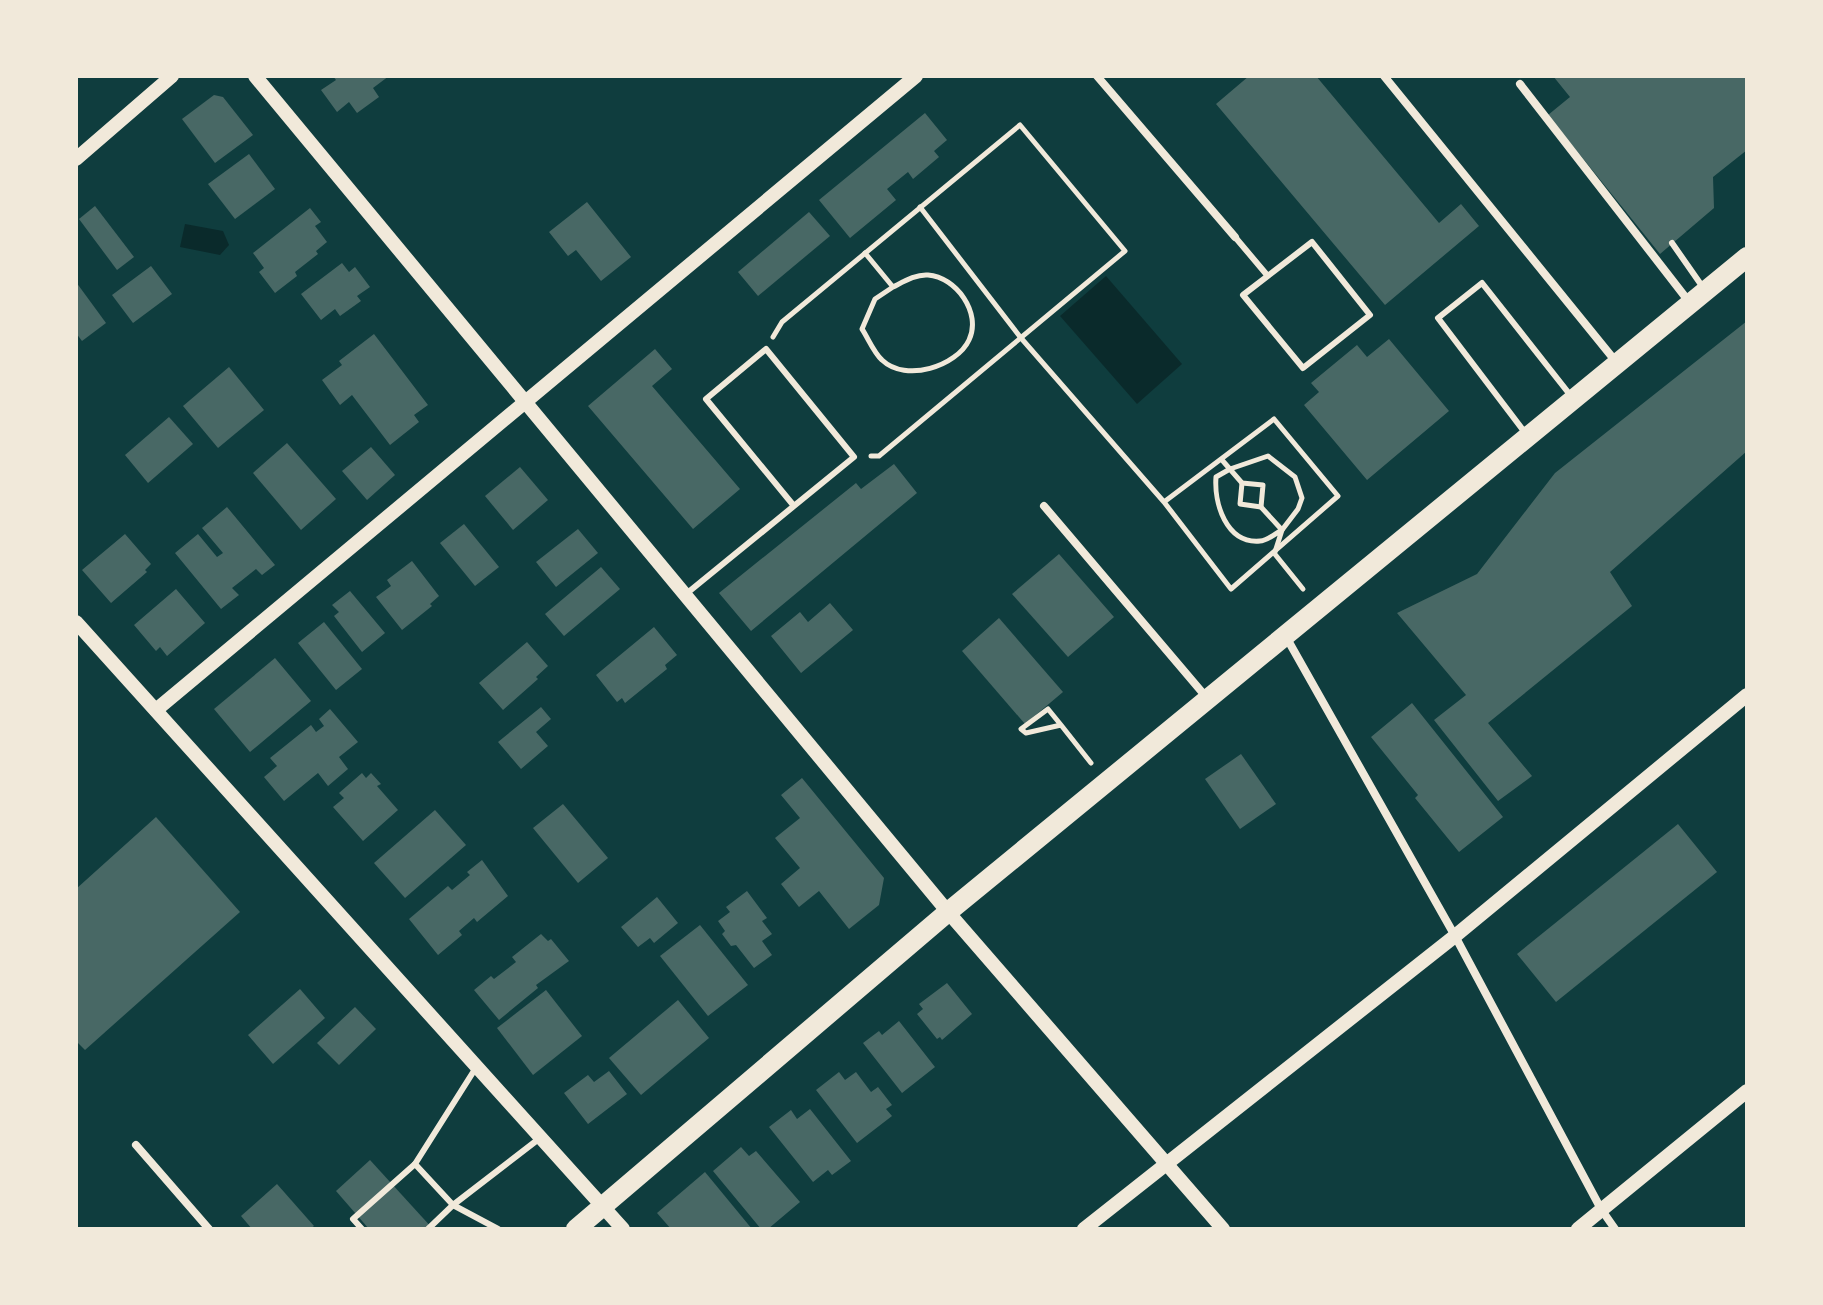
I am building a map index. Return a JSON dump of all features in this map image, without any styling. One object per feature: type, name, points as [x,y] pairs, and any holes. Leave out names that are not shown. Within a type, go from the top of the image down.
[{"type":"main road","points":[[576,1229],[948,912],[1747,257]]},
{"type":"street","points":[[76,159],[172,76]]},
{"type":"street","points":[[255,76],[948,912],[1223,1229]]},
{"type":"street","points":[[156,710],[916,76]]},
{"type":"street","points":[[1097,76],[1235,237]]},
{"type":"street","points":[[1384,76],[1617,364]]},
{"type":"street","points":[[1520,84],[1698,297]]},
{"type":"street","points":[[1044,506],[1208,699]]},
{"type":"street","points":[[76,622],[623,1229]]},
{"type":"street","points":[[1285,635],[1455,936],[1601,1209],[1615,1229]]},
{"type":"street","points":[[1084,1229],[1455,936],[1747,695]]},
{"type":"street","points":[[1578,1229],[1747,1091]]},
{"type":"street","points":[[136,1145],[209,1229]]},
{"type":"lane","points":[[1235,237],[1267,275]]},
{"type":"lane","points":[[1312,242],[1370,315],[1303,368],[1243,295],[1267,275],[1312,242]]},
{"type":"lane","points":[[1672,243],[1698,297]]},
{"type":"lane","points":[[1528,437],[1438,318],[1482,283],[1574,399]]},
{"type":"lane","points":[[686,594],[794,506],[854,457],[766,349],[706,399],[794,506]]},
{"type":"lane","points":[[362,1229],[353,1219],[415,1164],[477,1066]]},
{"type":"lane","points":[[428,1229],[453,1205],[541,1138]]},
{"type":"lane","points":[[415,1164],[453,1205],[498,1229]]},
{"type":"path","points":[[766,349],[782,322],[1020,125],[1125,251],[879,456],[854,457]]},
{"type":"path","points":[[920,207],[1021,338],[1164,502],[1231,589],[1338,496],[1274,419],[1164,502]]},
{"type":"path","points":[[865,253],[893,287]]},
{"type":"path","points":[[928,275],[947,281],[957,289],[967,304],[973,322],[970,338],[958,355],[939,366],[919,370],[898,368],[883,361],[862,329],[875,299],[893,287],[914,277],[928,275]]},
{"type":"path","points":[[1274,553],[1282,530],[1298,509],[1302,498],[1295,477],[1268,456],[1216,477],[1215,495],[1224,522],[1245,539],[1262,541],[1282,530]]},
{"type":"path","points":[[1222,460],[1242,483],[1263,485],[1261,507]]},
{"type":"path","points":[[1242,483],[1240,504],[1261,507],[1282,530]]},
{"type":"path","points":[[1274,553],[1317,609]]},
{"type":"path","points":[[1061,725],[1026,733],[1021,729],[1048,709],[1061,725],[1106,782]]},
{"type":"water","points":[[185,224],[223,231],[229,245],[220,255],[180,247]]},
{"type":"water","points":[[1106,276],[1182,364],[1137,404],[1060,316]]},
{"type":"building","points":[[333,76],[389,76],[373,88],[379,97],[357,113],[349,102],[337,112],[321,90],[336,80]]},
{"type":"building","points":[[1249,76],[1316,76],[1439,223],[1461,204],[1479,226],[1385,305],[1216,104]]},
{"type":"building","points":[[1553,76],[1747,76],[1747,150],[1713,177],[1714,208],[1660,254],[1548,115],[1570,97]]},
{"type":"building","points":[[214,95],[223,97],[253,135],[215,163],[182,119]]},
{"type":"building","points":[[925,113],[947,140],[934,151],[939,157],[913,179],[908,172],[887,189],[896,200],[850,238],[819,200]]},
{"type":"building","points":[[249,154],[275,189],[235,219],[208,184]]},
{"type":"building","points":[[587,202],[631,257],[601,281],[576,250],[568,256],[549,232]]},
{"type":"building","points":[[95,206],[134,257],[117,270],[79,219]]},
{"type":"building","points":[[310,208],[321,222],[315,226],[327,242],[316,251],[318,254],[295,272],[297,276],[275,293],[259,272],[264,268],[253,253]]},
{"type":"building","points":[[809,212],[830,236],[758,296],[738,272]]},
{"type":"building","points":[[342,263],[349,272],[355,267],[370,287],[357,296],[361,301],[340,316],[335,309],[321,320],[301,294]]},
{"type":"building","points":[[151,266],[172,294],[133,323],[112,295]]},
{"type":"building","points":[[76,282],[106,323],[82,341],[76,333]]},
{"type":"building","points":[[1747,321],[1747,451],[1610,572],[1632,606],[1488,723],[1532,776],[1498,801],[1434,720],[1466,695],[1397,613],[1477,574],[1555,473]]},
{"type":"building","points":[[374,334],[428,405],[414,415],[419,422],[390,445],[352,395],[340,405],[322,380],[342,365],[339,361]]},
{"type":"building","points":[[1389,339],[1449,411],[1367,480],[1304,405],[1319,392],[1311,383],[1357,345],[1367,357]]},
{"type":"building","points":[[655,349],[672,369],[652,386],[740,489],[693,529],[588,406]]},
{"type":"building","points":[[229,367],[264,410],[218,448],[183,406]]},
{"type":"building","points":[[169,417],[193,444],[148,483],[125,455]]},
{"type":"building","points":[[287,443],[336,499],[301,530],[253,473]]},
{"type":"building","points":[[371,447],[395,475],[367,500],[342,471]]},
{"type":"building","points":[[894,464],[917,493],[751,631],[719,593],[856,483],[861,489]]},
{"type":"building","points":[[520,467],[548,500],[513,530],[485,496]]},
{"type":"building","points":[[227,507],[275,565],[262,575],[256,569],[232,588],[239,595],[221,609],[175,553],[198,534],[217,557],[223,553],[202,528]]},
{"type":"building","points":[[464,524],[499,567],[475,586],[440,543]]},
{"type":"building","points":[[578,529],[598,553],[556,587],[536,562]]},
{"type":"building","points":[[125,534],[151,564],[145,570],[147,572],[111,603],[82,570]]},
{"type":"building","points":[[1059,554],[1114,617],[1068,657],[1012,594]]},
{"type":"building","points":[[412,561],[439,596],[430,604],[432,606],[402,630],[376,597],[391,586],[387,580]]},
{"type":"building","points":[[601,567],[620,589],[564,636],[545,614]]},
{"type":"building","points":[[176,589],[205,623],[167,656],[160,647],[156,651],[134,625]]},
{"type":"building","points":[[350,591],[385,633],[362,652],[334,616],[339,612],[332,605]]},
{"type":"building","points":[[830,603],[853,630],[801,673],[771,636],[800,612],[808,622]]},
{"type":"building","points":[[999,618],[1063,692],[1025,724],[962,651]]},
{"type":"building","points":[[324,622],[362,669],[336,690],[298,643]]},
{"type":"building","points":[[654,627],[677,655],[665,665],[667,669],[625,703],[622,698],[617,702],[596,675]]},
{"type":"building","points":[[527,642],[548,666],[503,710],[479,683]]},
{"type":"building","points":[[275,658],[311,701],[250,752],[214,709]]},
{"type":"building","points":[[1412,703],[1503,817],[1459,852],[1371,737]]},
{"type":"building","points":[[541,707],[551,719],[536,732],[548,746],[521,769],[498,742]]},
{"type":"building","points":[[330,709],[358,742],[339,757],[348,769],[328,786],[318,773],[284,801],[264,777],[277,766],[270,758],[311,725],[316,732],[324,726],[319,719]]},
{"type":"building","points":[[1241,754],[1276,804],[1240,829],[1205,779]]},
{"type":"building","points":[[362,773],[366,778],[371,773],[381,784],[377,786],[398,810],[363,841],[333,807],[344,798],[339,793]]},
{"type":"building","points":[[802,778],[884,878],[879,905],[849,929],[819,891],[799,907],[781,884],[800,868],[775,838],[800,818],[781,795]]},
{"type":"building","points":[[563,804],[608,858],[578,883],[533,828]]},
{"type":"building","points":[[435,810],[466,845],[405,898],[374,863]]},
{"type":"building","points":[[156,817],[240,912],[85,1050],[76,1041],[76,889]]},
{"type":"building","points":[[1678,824],[1717,872],[1556,1002],[1517,954]]},
{"type":"building","points":[[482,860],[508,896],[477,922],[474,918],[459,931],[462,935],[438,955],[409,919],[448,886],[452,890]]},
{"type":"building","points":[[747,891],[767,918],[762,921],[772,934],[762,941],[772,955],[754,968],[736,945],[731,946],[722,934],[725,931],[718,921],[730,912],[726,907]]},
{"type":"building","points":[[657,897],[678,923],[654,943],[650,938],[638,947],[621,927]]},
{"type":"building","points":[[700,925],[748,985],[708,1016],[660,956]]},
{"type":"building","points":[[541,934],[548,941],[551,939],[569,961],[536,985],[538,988],[499,1020],[474,990],[516,962],[512,957]]},
{"type":"building","points":[[947,983],[972,1014],[942,1040],[940,1037],[937,1039],[917,1014],[923,1009],[919,1004]]},
{"type":"building","points":[[300,989],[325,1018],[273,1064],[248,1035]]},
{"type":"building","points":[[546,990],[582,1036],[533,1075],[497,1028]]},
{"type":"building","points":[[678,1000],[709,1038],[641,1095],[609,1058]]},
{"type":"building","points":[[355,1007],[376,1029],[339,1065],[317,1043]]},
{"type":"building","points":[[899,1021],[935,1067],[902,1093],[863,1043],[879,1031],[882,1035]]},
{"type":"building","points":[[609,1071],[627,1094],[588,1124],[564,1093],[588,1075],[594,1082]]},
{"type":"building","points":[[839,1072],[845,1080],[856,1072],[871,1092],[878,1087],[892,1105],[886,1109],[892,1116],[857,1143],[816,1090]]},
{"type":"building","points":[[810,1109],[851,1161],[832,1175],[828,1170],[813,1182],[769,1127],[791,1110],[797,1119]]},
{"type":"building","points":[[741,1147],[749,1156],[756,1151],[800,1202],[768,1229],[761,1229],[713,1171]]},
{"type":"building","points":[[370,1160],[433,1229],[369,1229],[336,1191]]},
{"type":"building","points":[[705,1172],[752,1229],[671,1229],[657,1213]]},
{"type":"building","points":[[277,1184],[314,1226],[310,1229],[252,1229],[241,1216]]}]
